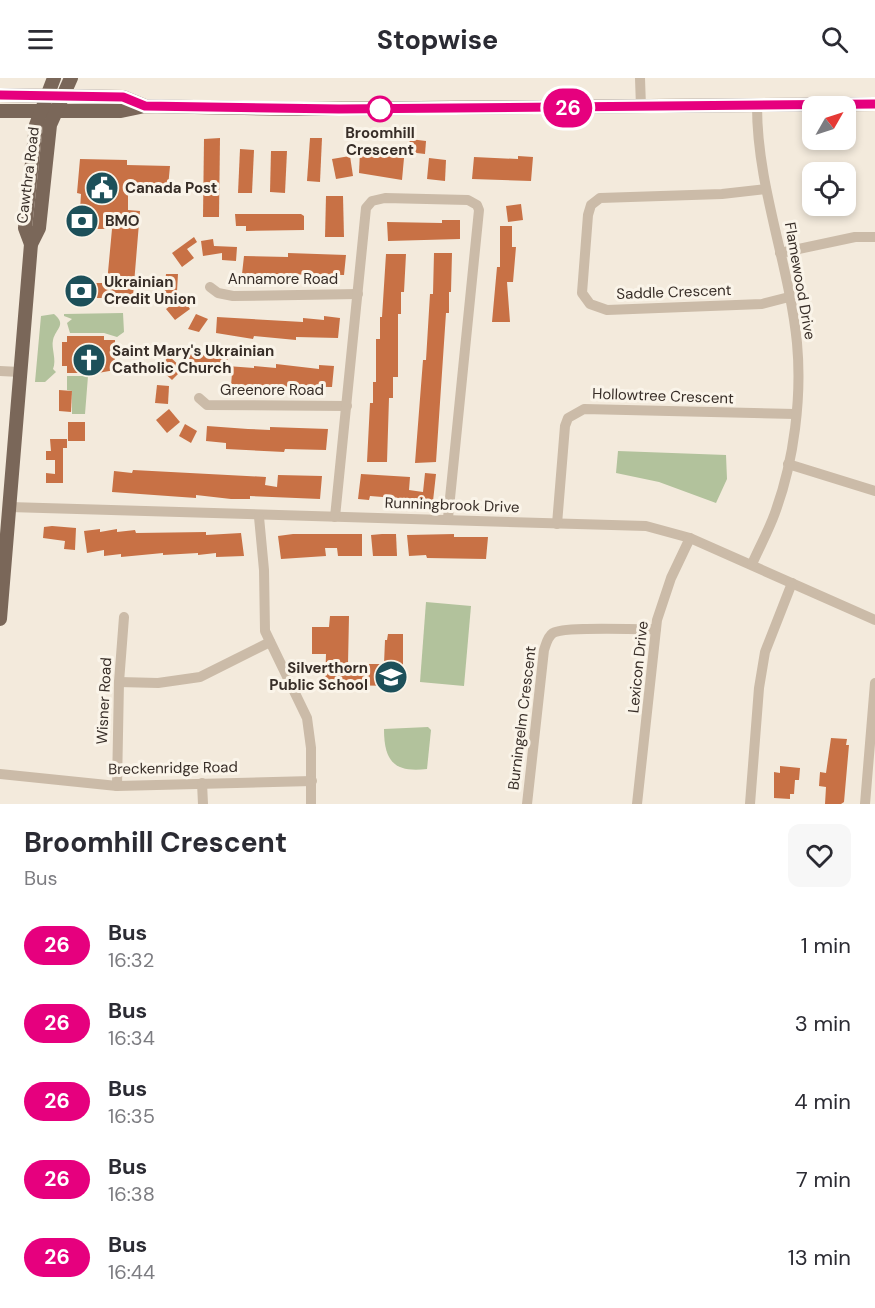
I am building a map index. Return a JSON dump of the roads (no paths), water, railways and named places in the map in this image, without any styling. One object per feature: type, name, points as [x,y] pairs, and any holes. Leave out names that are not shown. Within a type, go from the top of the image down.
[{"type":"main road","name":"Cawthra Road","points":[[31,244],[25,228],[39,111],[54,78]]},
{"type":"main road","name":"Cawthra Road","points":[[0,619],[31,244],[39,228],[50,125],[71,78]]},
{"type":"main road","points":[[0,95],[123,97],[145,106]]},
{"type":"main road","points":[[0,111],[121,111],[145,106],[298,109],[875,104]]},
{"type":"street","points":[[640,78],[641,107]]},
{"type":"street","name":"Flamewood Drive","points":[[752,564],[776,511],[788,464],[795,414],[797,344],[758,147],[757,106]]},
{"type":"street","name":"Saddle Crescent","points":[[766,189],[722,194],[600,198],[591,205],[588,215],[582,293],[590,304],[607,310],[762,304],[789,297]]},
{"type":"street","points":[[335,517],[366,208],[372,201],[468,200],[477,205],[478,218],[448,518]]},
{"type":"street","points":[[780,253],[855,237],[875,237]]},
{"type":"street","name":"Annamore Road","points":[[210,286],[218,293],[233,296],[358,294]]},
{"type":"street","points":[[0,371],[20,372]]},
{"type":"street","name":"Greenore Road","points":[[199,398],[207,405],[347,406]]},
{"type":"street","name":"Hollowtree Crescent","points":[[557,524],[565,426],[575,411],[584,409],[795,414]]},
{"type":"street","points":[[788,464],[875,490]]},
{"type":"street","name":"Runningbrook Drive","points":[[9,507],[259,517],[448,518],[646,526],[690,538],[875,620]]},
{"type":"street","points":[[259,517],[264,570],[265,631],[307,718],[312,781],[311,804]]},
{"type":"street","name":"Lexicon Drive","points":[[637,804],[656,629],[671,578],[690,538]]},
{"type":"street","points":[[750,804],[759,688],[765,652],[792,583]]},
{"type":"street","name":"Wisner Road","points":[[117,786],[119,682],[124,617]]},
{"type":"street","name":"Burningelm Crescent","points":[[527,804],[544,650],[548,638],[553,633],[568,630],[656,629]]},
{"type":"street","points":[[119,682],[158,683],[200,677],[270,642]]},
{"type":"street","points":[[865,804],[875,683]]},
{"type":"street","name":"Breckenridge Road","points":[[0,774],[117,786],[312,781]]},
{"type":"street","points":[[202,783],[203,804]]},
{"type":"place","name":"Broomhill Crescent","points":[[380,109]]},
{"type":"place","name":"Canada Post","points":[[102,188]]},
{"type":"place","name":"BMO","points":[[82,221]]},
{"type":"place","name":"Ukrainian Credit Union","points":[[81,291]]},
{"type":"place","name":"Saint Mary's Ukrainian Catholic Church","points":[[89,360]]},
{"type":"place","name":"Silverthorn Public School","points":[[391,677]]}]
